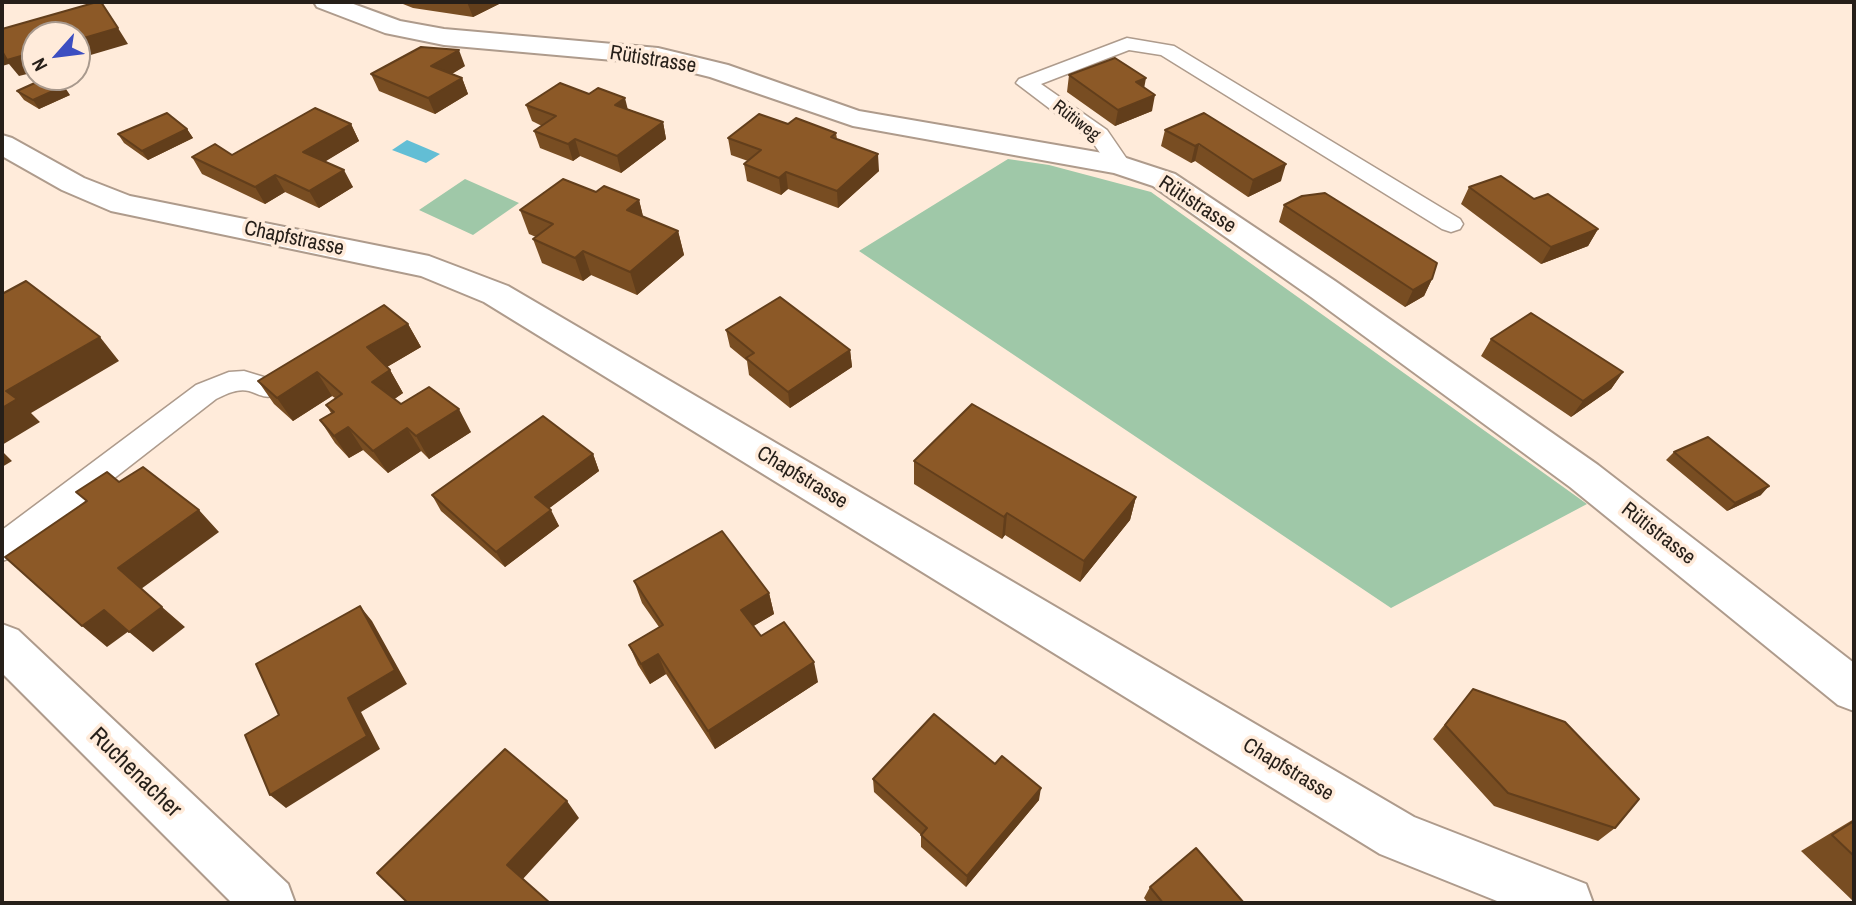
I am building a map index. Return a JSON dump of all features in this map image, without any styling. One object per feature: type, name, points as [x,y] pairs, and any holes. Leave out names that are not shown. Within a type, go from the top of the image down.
[{"type":"street","name":"Rütistrasse","points":[[326,2],[394,28],[444,37],[658,57],[719,71],[853,118],[1121,164],[1164,180],[1584,476],[1854,690]]},
{"type":"street","name":"Chapfstrasse","points":[[2,144],[74,184],[122,204],[429,267],[496,294],[1398,836],[1567,903]]},
{"type":"street","name":"Ruchenacher","points":[[2,644],[269,903]]},
{"type":"lane","name":"Rütiweg","points":[[1121,164],[1099,135],[1026,83],[1127,44],[1167,50],[1451,224]]},
{"type":"lane","points":[[2,548],[206,392],[228,380],[255,381],[267,388]]},
{"type":"green space","points":[[1008,159],[1049,165],[1151,192],[1587,504],[1391,608],[859,251]]},
{"type":"green space","points":[[465,179],[519,203],[473,235],[419,210]]},
{"type":"water","points":[[407,140],[440,154],[426,163],[392,150]]},
{"type":"building","points":[[101,2],[118,28],[91,36],[91,21],[30,21]]},
{"type":"building","points":[[21,24],[21,56],[7,60],[2,51],[2,29]]},
{"type":"building","points":[[421,47],[459,50],[431,66],[462,78],[428,98],[371,74]]},
{"type":"building","points":[[1115,58],[1146,78],[1136,82],[1155,95],[1118,110],[1069,75]]},
{"type":"building","points":[[560,83],[589,94],[598,88],[625,98],[615,105],[663,122],[617,156],[575,139],[568,144],[534,131],[556,116],[526,105]]},
{"type":"building","points":[[21,89],[53,91],[33,100],[17,91]]},
{"type":"building","points":[[315,108],[351,124],[303,152],[344,170],[309,191],[275,175],[255,187],[192,157],[215,144],[232,155]]},
{"type":"building","points":[[167,113],[187,129],[142,151],[118,134]]},
{"type":"building","points":[[1204,113],[1286,164],[1253,180],[1199,144],[1195,146],[1165,130]]},
{"type":"building","points":[[759,114],[788,124],[796,118],[836,133],[831,137],[878,154],[837,191],[786,172],[779,178],[744,164],[761,150],[728,138]]},
{"type":"building","points":[[1501,176],[1534,199],[1548,194],[1598,229],[1551,247],[1469,187]]},
{"type":"building","points":[[563,179],[596,192],[604,186],[639,200],[627,210],[678,231],[630,272],[583,251],[575,258],[533,239],[553,224],[520,210]]},
{"type":"building","points":[[1325,193],[1437,263],[1432,279],[1413,290],[1284,205],[1302,196]]},
{"type":"building","points":[[26,281],[100,337],[6,391],[17,399],[2,408],[2,294]]},
{"type":"building","points":[[780,297],[850,350],[788,392],[746,358],[754,353],[726,330]]},
{"type":"building","points":[[384,305],[408,324],[367,347],[390,370],[372,382],[401,404],[429,387],[459,409],[416,436],[407,428],[373,451],[348,427],[334,436],[320,420],[334,412],[326,405],[342,394],[317,372],[277,398],[258,381]]},
{"type":"building","points":[[1531,313],[1623,372],[1583,401],[1491,339]]},
{"type":"building","points":[[972,404],[1136,497],[1084,561],[1007,513],[1004,517],[914,461]]},
{"type":"building","points":[[543,416],[593,454],[535,497],[551,510],[496,552],[432,495]]},
{"type":"building","points":[[1708,437],[1769,486],[1735,503],[1674,452]]},
{"type":"building","points":[[143,467],[199,510],[118,568],[162,607],[129,632],[104,610],[82,626],[5,557],[87,501],[76,492],[107,472],[119,482]]},
{"type":"building","points":[[722,531],[769,593],[741,610],[761,636],[784,622],[814,662],[708,731],[658,654],[641,664],[629,645],[663,625],[634,581]]},
{"type":"building","points":[[360,606],[395,670],[348,698],[367,736],[270,795],[245,735],[279,715],[256,664]]},
{"type":"building","points":[[1473,689],[1565,722],[1639,799],[1615,828],[1508,793],[1445,725]]},
{"type":"building","points":[[934,714],[995,764],[1002,756],[1041,788],[967,876],[921,835],[927,828],[873,779]]},
{"type":"building","points":[[505,749],[567,801],[507,865],[550,903],[408,903],[377,873]]},
{"type":"building","points":[[1854,821],[1854,856],[1832,835]]},
{"type":"building","points":[[1196,848],[1244,903],[1163,903],[1150,887]]}]
